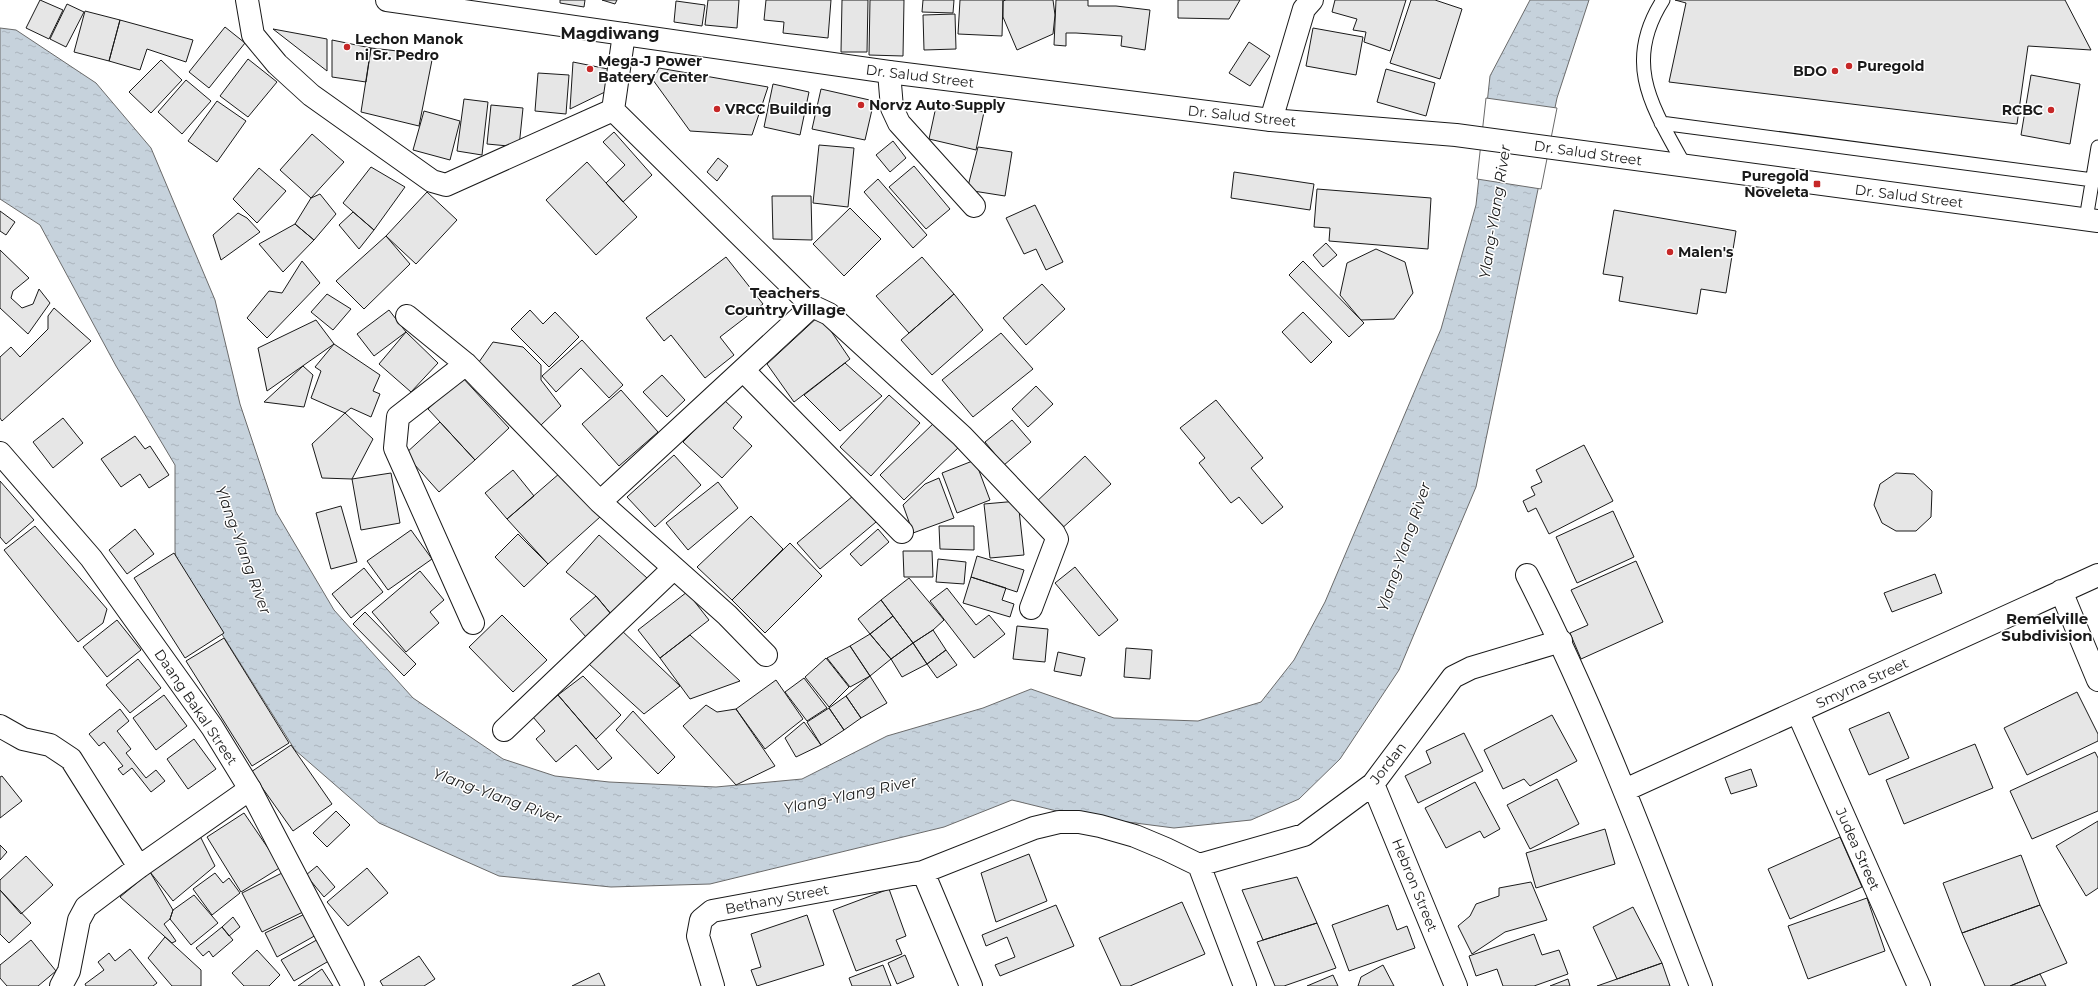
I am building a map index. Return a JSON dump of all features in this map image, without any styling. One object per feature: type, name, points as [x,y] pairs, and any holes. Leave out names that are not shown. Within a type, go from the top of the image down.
[{"type":"street","points":[[247,0],[253,35],[277,64],[311,95],[432,181],[446,185],[613,110]]},
{"type":"street","name":"Dr. Salud Street","points":[[387,0],[889,72],[1271,120],[1456,135],[2092,220]]},
{"type":"street","points":[[1271,120],[1304,9],[1312,0]]},
{"type":"street","points":[[613,110],[624,34]]},
{"type":"street","points":[[889,72],[892,108],[899,123],[974,206]]},
{"type":"street","points":[[613,110],[812,306],[828,314],[962,436],[1054,533],[1057,539],[1031,608]]},
{"type":"street","points":[[600,502],[812,306]]},
{"type":"street","points":[[407,316],[466,364],[600,502],[727,615],[766,655]]},
{"type":"street","points":[[466,364],[398,417],[395,448],[473,623]]},
{"type":"street","points":[[743,370],[902,532]]},
{"type":"street","name":"Daang Bakal Street","points":[[0,453],[91,558],[212,727],[250,789],[353,986]]},
{"type":"street","points":[[504,730],[674,568]]},
{"type":"street","points":[[1527,575],[1561,641],[1625,790],[1701,986]]},
{"type":"street","name":"Smyrna Street","points":[[1625,790],[1798,713],[2098,575]]},
{"type":"street","points":[[2061,591],[2098,680]]},
{"type":"street","name":"Jordan","points":[[1199,865],[1304,835],[1373,784],[1453,677],[1471,668],[1561,641]]},
{"type":"street","name":"Judea Street","points":[[1798,713],[1919,986]]},
{"type":"street","points":[[0,726],[23,739],[50,745],[71,759],[139,867]]},
{"type":"street","name":"Hebron Street","points":[[1373,784],[1456,986]]},
{"type":"street","points":[[61,986],[69,972],[79,920],[86,907],[139,867],[250,789]]},
{"type":"street","name":"Bethany Street","points":[[713,986],[698,936],[701,920],[712,911],[923,872],[1034,828],[1059,822],[1079,822],[1107,828],[1166,849],[1199,865]]},
{"type":"street","points":[[1199,865],[1245,986]]},
{"type":"street","points":[[923,872],[971,986]]},
{"type":"lane","points":[[1663,0],[1652,16],[1643,47],[1643,74],[1648,93],[1661,123],[1685,166]]},
{"type":"lane","points":[[1661,123],[2093,180]]},
{"type":"lane","points":[[2092,220],[2093,180],[2098,147]]},
{"type":"water","name":"Ylang-Ylang River","points":[[1530,0],[1589,0],[1557,98],[1476,487],[1399,670],[1340,759],[1299,799],[1251,820],[1174,828],[1073,815],[1012,800],[944,827],[710,884],[611,887],[499,876],[379,823],[295,750],[177,563],[175,551],[175,465],[116,366],[40,225],[0,199],[0,28],[16,30],[96,83],[151,148],[215,300],[240,404],[276,512],[334,610],[413,698],[503,759],[555,776],[609,782],[716,787],[802,779],[887,736],[983,708],[1031,689],[1114,718],[1198,721],[1261,702],[1294,660],[1325,602],[1441,329],[1476,205],[1490,76]]},
{"type":"pier","points":[[1486,98],[1557,108],[1541,189],[1477,179]]},
{"type":"building","points":[[40,0],[63,10],[49,39],[26,28]]},
{"type":"building","points":[[560,0],[585,0],[584,7],[560,3]]},
{"type":"building","points":[[602,0],[617,0],[615,4]]},
{"type":"building","points":[[708,0],[739,0],[737,28],[705,25]]},
{"type":"building","points":[[766,0],[831,0],[828,38],[783,33],[784,22],[764,20]]},
{"type":"building","points":[[842,0],[868,0],[867,52],[841,52]]},
{"type":"building","points":[[870,0],[904,0],[903,56],[869,55]]},
{"type":"building","points":[[923,0],[954,0],[953,13],[922,12]]},
{"type":"building","points":[[960,0],[1003,0],[1002,36],[958,34]]},
{"type":"building","points":[[1053,0],[1055,15],[1053,34],[1017,50],[1003,17],[1003,1]]},
{"type":"building","points":[[1056,0],[1088,0],[1088,6],[1116,6],[1150,10],[1145,50],[1121,46],[1122,36],[1076,33],[1066,33],[1066,46],[1054,45]]},
{"type":"building","points":[[1178,0],[1240,0],[1229,19],[1178,18]]},
{"type":"building","points":[[1335,0],[1406,0],[1390,51],[1364,42],[1366,32],[1353,30],[1357,19],[1332,12]]},
{"type":"building","points":[[1411,0],[1435,0],[1462,9],[1440,79],[1390,63]]},
{"type":"building","name":"Puregold","points":[[1675,0],[2065,0],[2091,50],[2028,46],[2017,124],[1669,82],[1686,3]]},
{"type":"building","points":[[676,1],[705,5],[702,26],[674,22]]},
{"type":"building","points":[[67,4],[84,12],[66,47],[50,39]]},
{"type":"building","points":[[85,11],[120,20],[109,61],[74,52]]},
{"type":"building","points":[[955,14],[956,49],[924,50],[923,15]]},
{"type":"building","points":[[120,20],[193,40],[186,62],[147,49],[140,70],[109,61]]},
{"type":"building","points":[[225,27],[245,43],[209,88],[189,72]]},
{"type":"building","points":[[1313,28],[1363,37],[1356,75],[1306,66]]},
{"type":"building","points":[[273,29],[327,39],[327,71]]},
{"type":"building","points":[[332,40],[371,48],[366,82],[332,77]]},
{"type":"building","points":[[1249,42],[1270,56],[1250,86],[1229,73]]},
{"type":"building","points":[[371,48],[433,55],[419,126],[361,112]]},
{"type":"building","points":[[248,59],[277,82],[248,117],[220,96]]},
{"type":"building","points":[[161,60],[182,80],[151,113],[129,92]]},
{"type":"building","points":[[573,62],[608,69],[607,91],[570,109]]},
{"type":"building","name":"VRCC Building","points":[[659,68],[768,87],[752,135],[690,131],[653,80]]},
{"type":"building","points":[[1386,69],[1435,83],[1426,116],[1377,102]]},
{"type":"building","points":[[538,73],[569,75],[566,114],[535,111]]},
{"type":"building","name":"RCBC","points":[[2031,75],[2080,84],[2070,144],[2021,135]]},
{"type":"building","points":[[186,80],[211,101],[182,134],[158,112]]},
{"type":"building","points":[[773,84],[809,92],[800,135],[764,127]]},
{"type":"building","points":[[821,89],[874,101],[865,140],[812,129]]},
{"type":"building","points":[[464,99],[488,102],[482,155],[457,151]]},
{"type":"building","points":[[217,101],[246,121],[217,162],[188,141]]},
{"type":"building","points":[[937,102],[984,112],[976,150],[929,139]]},
{"type":"building","points":[[491,105],[523,108],[519,147],[487,144]]},
{"type":"building","points":[[424,111],[460,121],[450,160],[413,150]]},
{"type":"building","points":[[614,132],[652,175],[623,202],[606,183],[625,165],[603,142]]},
{"type":"building","points":[[312,134],[344,162],[311,198],[280,170]]},
{"type":"building","points":[[893,141],[906,158],[890,172],[876,155]]},
{"type":"building","points":[[819,145],[854,148],[848,207],[813,203]]},
{"type":"building","points":[[978,147],[1012,152],[1005,196],[967,190]]},
{"type":"building","points":[[718,158],[728,166],[717,181],[707,172]]},
{"type":"building","points":[[587,162],[637,217],[596,255],[546,200]]},
{"type":"building","points":[[914,166],[950,209],[926,229],[889,187]]},
{"type":"building","points":[[371,167],[405,187],[374,230],[343,203]]},
{"type":"building","points":[[259,168],[286,191],[257,223],[233,199]]},
{"type":"building","points":[[1234,172],[1314,184],[1310,210],[1231,198]]},
{"type":"building","points":[[878,179],[927,235],[913,248],[864,192]]},
{"type":"building","points":[[1317,189],[1431,198],[1428,249],[1329,241],[1330,228],[1314,227]]},
{"type":"building","points":[[427,192],[457,220],[416,264],[386,236]]},
{"type":"building","points":[[320,194],[336,214],[314,240],[295,224],[311,198]]},
{"type":"building","points":[[772,196],[811,196],[812,240],[773,239]]},
{"type":"building","points":[[1035,205],[1063,262],[1046,270],[1036,249],[1024,254],[1006,218]]},
{"type":"building","points":[[850,208],[881,239],[844,276],[813,244]]},
{"type":"building","name":"Malen's","points":[[1614,210],[1736,231],[1726,293],[1701,289],[1697,314],[1619,301],[1623,277],[1603,274]]},
{"type":"building","points":[[0,211],[15,222],[6,235],[0,231]]},
{"type":"building","points":[[353,212],[374,230],[359,249],[339,225]]},
{"type":"building","points":[[238,213],[247,218],[260,232],[221,260],[213,235]]},
{"type":"building","points":[[295,224],[314,240],[283,272],[259,244]]},
{"type":"building","points":[[386,236],[410,264],[364,309],[336,281]]},
{"type":"building","points":[[1326,243],[1337,255],[1323,267],[1313,255]]},
{"type":"building","points":[[1376,249],[1405,262],[1413,293],[1394,319],[1361,320],[1340,295],[1347,263]]},
{"type":"building","points":[[0,250],[29,278],[13,291],[11,298],[22,308],[33,304],[39,289],[50,303],[28,334],[0,308]]},
{"type":"building","points":[[726,257],[763,304],[720,337],[734,355],[705,378],[671,335],[664,341],[646,318]]},
{"type":"building","points":[[922,257],[954,294],[909,333],[876,296]]},
{"type":"building","points":[[302,261],[320,283],[267,338],[247,318],[269,291],[282,293]]},
{"type":"building","points":[[1303,261],[1364,323],[1349,337],[1289,275]]},
{"type":"building","points":[[1042,284],[1065,309],[1026,345],[1003,318]]},
{"type":"building","points":[[327,294],[351,309],[333,330],[311,312]]},
{"type":"building","points":[[954,294],[983,330],[932,375],[901,340]]},
{"type":"building","points":[[54,308],[91,341],[2,421],[0,418],[0,357],[11,347],[20,357],[48,329],[48,316]]},
{"type":"building","points":[[389,310],[406,332],[374,356],[357,334]]},
{"type":"building","points":[[530,310],[543,324],[555,312],[579,337],[549,367],[511,329]]},
{"type":"building","points":[[1303,312],[1332,342],[1311,363],[1282,332]]},
{"type":"building","points":[[820,315],[850,359],[794,402],[767,364]]},
{"type":"building","points":[[316,320],[334,344],[267,391],[258,348]]},
{"type":"building","points":[[406,332],[438,363],[411,392],[379,364]]},
{"type":"building","points":[[1001,333],[1033,369],[973,417],[942,380]]},
{"type":"building","points":[[582,340],[623,385],[609,398],[581,368],[556,392],[542,376]]},
{"type":"building","points":[[493,342],[523,347],[541,365],[541,380],[561,406],[540,426],[479,362]]},
{"type":"building","points":[[334,344],[380,375],[373,391],[380,394],[371,417],[351,408],[345,413],[311,398],[321,371],[315,367]]},
{"type":"building","points":[[845,363],[882,396],[840,431],[804,395]]},
{"type":"building","points":[[303,366],[313,375],[304,407],[264,402]]},
{"type":"building","points":[[662,375],[685,400],[667,417],[643,392]]},
{"type":"building","points":[[462,377],[509,428],[475,460],[428,409]]},
{"type":"building","points":[[1036,386],[1053,404],[1028,427],[1012,409]]},
{"type":"building","points":[[621,390],[658,432],[619,466],[582,424]]},
{"type":"building","points":[[889,395],[920,423],[871,476],[840,447]]},
{"type":"building","points":[[724,400],[742,417],[733,428],[752,446],[722,478],[683,442]]},
{"type":"building","points":[[1216,400],[1263,458],[1251,468],[1283,507],[1262,524],[1239,497],[1231,503],[1199,463],[1205,458],[1180,428]]},
{"type":"building","points":[[345,413],[373,439],[352,479],[322,478],[312,444]]},
{"type":"building","points":[[63,418],[83,443],[53,468],[33,442]]},
{"type":"building","points":[[1012,420],[1031,442],[1004,465],[985,442]]},
{"type":"building","points":[[936,421],[960,446],[904,500],[880,475]]},
{"type":"building","points":[[440,422],[475,460],[439,492],[405,454]]},
{"type":"building","points":[[135,436],[145,449],[150,446],[169,475],[149,488],[140,474],[121,487],[101,459]]},
{"type":"building","points":[[1584,445],[1613,501],[1549,534],[1536,508],[1528,512],[1523,501],[1535,495],[1531,487],[1542,482],[1536,470]]},
{"type":"building","points":[[674,455],[701,485],[655,527],[627,497]]},
{"type":"building","points":[[1085,456],[1111,484],[1059,531],[1034,504]]},
{"type":"building","points":[[975,460],[990,500],[957,513],[942,473]]},
{"type":"building","points":[[513,470],[534,496],[507,519],[485,493]]},
{"type":"building","points":[[391,473],[400,523],[361,530],[352,479]]},
{"type":"building","points":[[560,473],[600,517],[548,564],[507,519]]},
{"type":"building","points":[[1896,473],[1914,474],[1932,491],[1931,517],[1916,531],[1896,531],[1882,523],[1874,505],[1880,484]]},
{"type":"building","points":[[939,478],[954,518],[913,533],[903,505],[925,484]]},
{"type":"building","points":[[0,481],[34,520],[6,544],[0,537]]},
{"type":"building","points":[[718,482],[738,508],[688,550],[666,523]]},
{"type":"building","points":[[853,496],[876,522],[820,569],[797,543]]},
{"type":"building","points":[[1018,501],[1024,555],[990,558],[984,504]]},
{"type":"building","points":[[341,506],[357,562],[331,569],[316,513]]},
{"type":"building","points":[[1613,511],[1634,557],[1577,583],[1556,537]]},
{"type":"building","points":[[751,516],[783,549],[732,600],[697,567]]},
{"type":"building","points":[[35,526],[107,609],[103,623],[78,642],[4,550]]},
{"type":"building","points":[[939,526],[974,526],[974,550],[940,549]]},
{"type":"building","points":[[135,529],[154,554],[127,574],[109,550]]},
{"type":"building","points":[[878,529],[889,542],[861,566],[850,554]]},
{"type":"building","points":[[411,530],[432,559],[388,590],[367,561]]},
{"type":"building","points":[[518,534],[548,564],[524,587],[495,557]]},
{"type":"building","points":[[599,535],[647,578],[611,614],[596,596],[566,572]]},
{"type":"building","points":[[790,543],[822,576],[765,633],[732,600]]},
{"type":"building","points":[[903,551],[932,551],[933,577],[904,577]]},
{"type":"building","points":[[174,553],[224,633],[185,658],[134,578]]},
{"type":"building","points":[[977,556],[1024,570],[1017,592],[971,577]]},
{"type":"building","points":[[938,559],[966,562],[964,584],[936,582]]},
{"type":"building","points":[[1636,561],[1663,622],[1581,659],[1570,633],[1588,625],[1571,590]]},
{"type":"building","points":[[1075,567],[1118,620],[1099,636],[1055,583]]},
{"type":"building","points":[[364,568],[383,592],[351,618],[332,594]]},
{"type":"building","points":[[420,571],[444,600],[430,612],[439,623],[406,652],[372,612]]},
{"type":"building","points":[[1935,574],[1942,593],[1892,612],[1884,593]]},
{"type":"building","points":[[971,577],[1006,588],[1002,600],[1014,604],[1010,617],[963,603]]},
{"type":"building","points":[[909,578],[944,620],[933,630],[913,643],[881,600]]},
{"type":"building","points":[[947,588],[976,625],[989,615],[1005,634],[974,658],[930,601]]},
{"type":"building","points":[[687,592],[709,620],[660,658],[638,630]]},
{"type":"building","points":[[596,596],[611,614],[586,637],[570,619]]},
{"type":"building","points":[[881,600],[893,616],[870,634],[858,619]]},
{"type":"building","points":[[365,612],[416,664],[404,676],[353,624]]},
{"type":"building","points":[[502,615],[547,660],[513,692],[469,647]]},
{"type":"building","points":[[893,616],[913,643],[891,659],[870,634]]},
{"type":"building","points":[[117,620],[141,650],[107,677],[83,647]]},
{"type":"building","points":[[1017,626],[1048,629],[1045,662],[1013,659]]},
{"type":"building","points":[[619,628],[680,686],[644,714],[589,664]]},
{"type":"building","points":[[933,630],[946,650],[927,664],[913,643]]},
{"type":"building","points":[[870,634],[891,659],[870,676],[850,646]]},
{"type":"building","points":[[690,635],[740,681],[690,699],[660,658]]},
{"type":"building","points":[[224,638],[289,743],[252,766],[186,661]]},
{"type":"building","points":[[913,643],[927,664],[902,677],[891,659]]},
{"type":"building","points":[[850,646],[870,676],[850,687],[827,658]]},
{"type":"building","points":[[1126,648],[1152,650],[1150,679],[1124,677]]},
{"type":"building","points":[[946,650],[957,665],[937,678],[927,664]]},
{"type":"building","points":[[1058,652],[1085,658],[1081,676],[1054,671]]},
{"type":"building","points":[[826,658],[849,687],[829,707],[805,677]]},
{"type":"building","points":[[138,659],[161,688],[130,713],[106,685]]},
{"type":"building","points":[[583,676],[621,715],[596,739],[558,695]]},
{"type":"building","points":[[870,676],[887,703],[861,718],[846,696]]},
{"type":"building","points":[[804,678],[827,708],[807,721],[785,692]]},
{"type":"building","points":[[776,680],[803,719],[765,749],[736,709]]},
{"type":"building","points":[[2077,692],[2098,734],[2098,741],[2027,775],[2004,728]]},
{"type":"building","points":[[164,695],[187,726],[156,750],[133,718]]},
{"type":"building","points":[[558,695],[612,758],[598,770],[576,745],[556,762],[536,739],[545,731],[533,717]]},
{"type":"building","points":[[846,696],[861,718],[844,730],[829,708]]},
{"type":"building","points":[[706,705],[717,712],[736,709],[775,766],[736,785],[683,726]]},
{"type":"building","points":[[829,708],[844,730],[821,745],[807,722]]},
{"type":"building","points":[[120,709],[129,721],[117,731],[131,749],[126,753],[146,778],[156,770],[165,781],[151,792],[132,768],[123,775],[118,769],[123,766],[104,742],[99,746],[89,734]]},
{"type":"building","points":[[633,711],[675,757],[658,774],[616,730]]},
{"type":"building","points":[[1889,712],[1909,758],[1869,775],[1849,729]]},
{"type":"building","points":[[1552,715],[1577,761],[1530,786],[1524,779],[1503,789],[1484,750]]},
{"type":"building","points":[[804,722],[821,745],[796,757],[785,738]]},
{"type":"building","points":[[1464,733],[1483,771],[1418,803],[1405,776],[1431,763],[1426,751]]},
{"type":"building","points":[[194,739],[216,769],[188,789],[167,759]]},
{"type":"building","points":[[1975,744],[1993,788],[1904,824],[1886,780]]},
{"type":"building","points":[[291,745],[332,804],[293,831],[251,772]]},
{"type":"building","points":[[2095,752],[2098,758],[2098,811],[2032,839],[2010,791]]},
{"type":"building","points":[[1751,769],[1757,786],[1731,794],[1725,778]]},
{"type":"building","points":[[2,776],[22,801],[0,818],[0,777]]},
{"type":"building","points":[[1557,779],[1579,824],[1530,849],[1507,805]]},
{"type":"building","points":[[1475,782],[1500,829],[1484,838],[1480,831],[1446,848],[1425,808]]},
{"type":"building","points":[[336,811],[350,825],[327,847],[313,833]]},
{"type":"building","points":[[244,813],[281,867],[241,892],[207,837]]},
{"type":"building","points":[[2098,821],[2098,888],[2086,896],[2056,846]]},
{"type":"building","points":[[1605,829],[1615,864],[1536,888],[1526,853]]},
{"type":"building","points":[[199,834],[215,866],[173,901],[150,872]]},
{"type":"building","points":[[1840,837],[1862,887],[1790,919],[1768,869]]},
{"type":"building","points":[[0,845],[7,852],[0,860]]},
{"type":"building","points":[[1029,854],[1047,901],[996,922],[981,873]]},
{"type":"building","points":[[2021,855],[2040,905],[1962,933],[1943,883]]},
{"type":"building","points":[[26,856],[53,885],[21,914],[0,890],[0,880]]},
{"type":"building","points":[[317,866],[335,887],[324,897],[306,875]]},
{"type":"building","points":[[367,868],[388,893],[348,926],[327,902]]},
{"type":"building","points":[[150,872],[173,910],[170,919],[164,924],[176,941],[172,943],[120,897]]},
{"type":"building","points":[[284,872],[303,912],[262,932],[242,893]]},
{"type":"building","points":[[215,873],[223,883],[229,878],[240,893],[212,915],[193,889]]},
{"type":"building","points":[[1297,877],[1317,923],[1263,940],[1242,890]]},
{"type":"building","points":[[1531,882],[1547,920],[1505,932],[1472,954],[1458,926],[1470,916],[1476,904],[1499,896],[1499,888]]},
{"type":"building","points":[[889,889],[906,936],[896,940],[902,954],[856,971],[833,910]]},
{"type":"building","points":[[0,890],[31,923],[9,943],[0,934]]},
{"type":"building","points":[[194,895],[218,923],[191,945],[170,919],[173,910]]},
{"type":"building","points":[[1867,898],[1885,951],[1808,979],[1788,926]]},
{"type":"building","points":[[1182,902],[1205,954],[1130,986],[1121,986],[1099,938]]},
{"type":"building","points":[[1056,905],[1074,946],[1000,976],[995,965],[1015,957],[1007,937],[986,946],[982,935]]},
{"type":"building","points":[[1388,905],[1397,930],[1407,926],[1415,948],[1349,971],[1332,925]]},
{"type":"building","points":[[2040,905],[2067,963],[2010,986],[1985,986],[1962,933]]},
{"type":"building","points":[[1633,907],[1662,963],[1617,979],[1593,927]]},
{"type":"building","points":[[307,913],[318,934],[277,957],[265,933]]},
{"type":"building","points":[[807,915],[824,965],[757,986],[751,970],[761,967],[751,934]]},
{"type":"building","points":[[233,917],[240,927],[229,936],[222,927]]},
{"type":"building","points":[[1317,923],[1336,968],[1284,986],[1275,986],[1257,942]]},
{"type":"building","points":[[222,927],[233,940],[213,957],[209,951],[203,956],[196,948]]},
{"type":"building","points":[[1534,934],[1542,955],[1559,950],[1568,974],[1534,986],[1503,986],[1497,969],[1476,976],[1469,956]]},
{"type":"building","points":[[165,937],[201,970],[201,986],[172,986],[148,958]]},
{"type":"building","points":[[322,937],[334,958],[294,981],[281,960]]},
{"type":"building","points":[[31,940],[56,971],[38,986],[7,986],[0,978],[0,965]]},
{"type":"building","points":[[130,949],[157,983],[153,986],[86,986],[85,984],[104,970],[98,962],[109,953],[115,961]]},
{"type":"building","points":[[257,950],[280,975],[269,986],[244,986],[232,973]]},
{"type":"building","points":[[905,955],[914,977],[897,984],[888,963]]},
{"type":"building","points":[[419,956],[435,979],[424,986],[383,986],[380,981]]},
{"type":"building","points":[[1662,963],[1670,986],[1597,986],[1617,979]]},
{"type":"building","points":[[883,965],[891,986],[852,986],[849,978]]},
{"type":"building","points":[[1383,965],[1394,986],[1358,986],[1361,977]]},
{"type":"building","points":[[322,969],[333,986],[298,986]]},
{"type":"building","points":[[599,973],[605,986],[572,986]]},
{"type":"building","points":[[2040,974],[2046,986],[2010,986]]},
{"type":"building","points":[[1333,975],[1338,986],[1307,986]]},
{"type":"building","points":[[1568,979],[1570,986],[1550,986]]},
{"type":"place","name":"Lechon Manok ni Sr. Pedro","points":[[347,47]]},
{"type":"place","name":"Puregold","points":[[1849,66]]},
{"type":"place","name":"Mega-J Power Bateery Center","points":[[590,69]]},
{"type":"place","name":"BDO","points":[[1835,71]]},
{"type":"place","name":"Norvz Auto Supply","points":[[861,105]]},
{"type":"place","name":"VRCC Building","points":[[717,109]]},
{"type":"place","name":"RCBC","points":[[2051,110]]},
{"type":"place","name":"Puregold Noveleta","points":[[1817,184]]},
{"type":"place","name":"Malen's","points":[[1670,252]]},
{"type":"district","name":"Magdiwang","points":[[610,33]]},
{"type":"district","name":"Teachers Country Village","points":[[785,302]]},
{"type":"district","name":"Remelville Subdivision","points":[[2047,628]]}]
